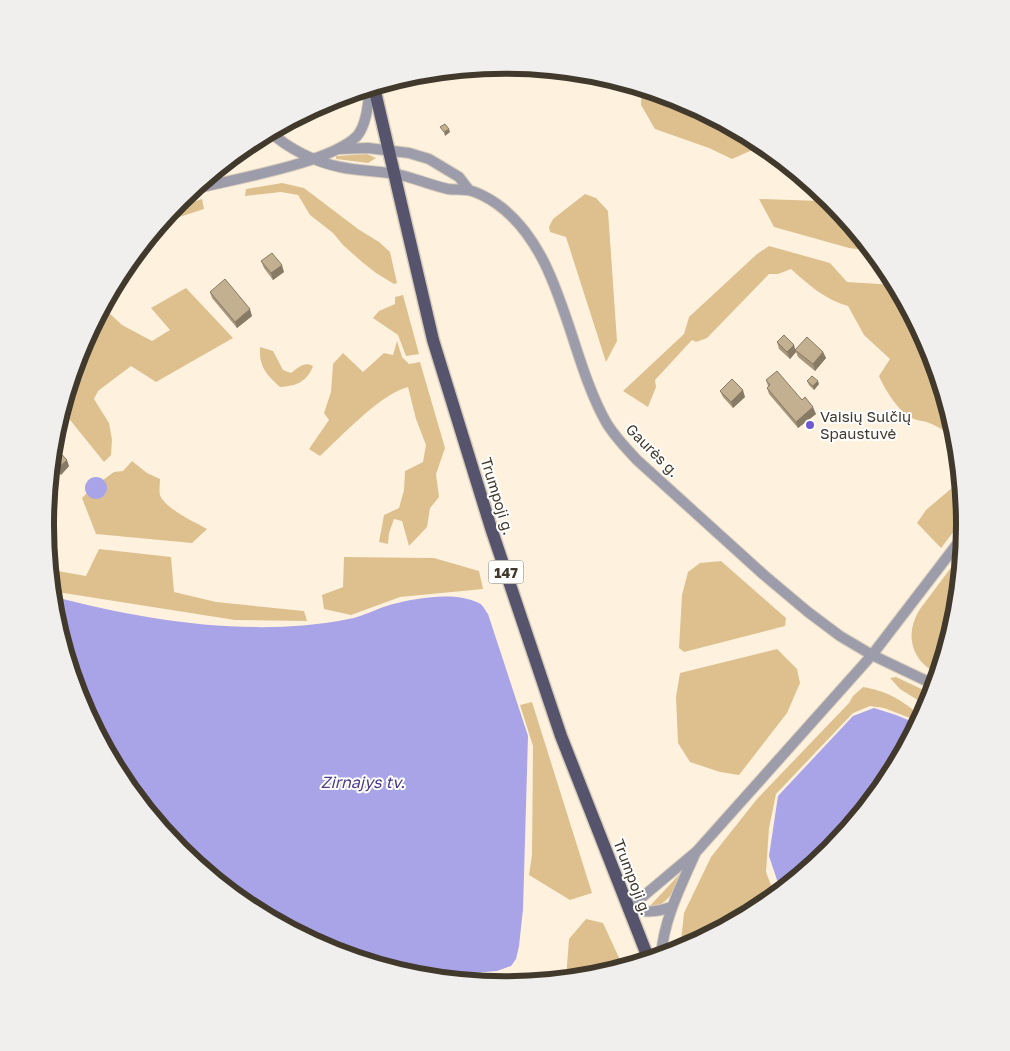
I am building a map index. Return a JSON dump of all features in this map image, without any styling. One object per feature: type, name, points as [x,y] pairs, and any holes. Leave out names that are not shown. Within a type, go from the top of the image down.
[{"type":"main road","name":"Trumpoji g.","points":[[376,94],[433,340],[491,528],[561,736],[646,954]]},
{"type":"street","points":[[207,186],[313,159],[337,149],[357,135],[365,119],[369,95]]},
{"type":"street","name":"Gaurės g.","points":[[276,137],[293,149],[313,159],[340,167],[394,174],[415,178],[449,189],[469,190],[496,204],[512,216],[530,239],[546,265],[596,399],[606,422],[619,441],[786,594],[840,636],[928,682]]},
{"type":"street","name":"Gaurės g.","points":[[337,149],[368,148],[389,150],[429,159],[459,177],[469,190]]},
{"type":"street","points":[[628,909],[697,851],[872,654],[955,546]]},
{"type":"street","points":[[662,948],[671,906],[697,851]]},
{"type":"street","points":[[628,909],[656,912],[671,906]]},
{"type":"shaded area","points":[[642,96],[650,98],[705,121],[754,149],[732,159],[709,148],[655,129],[641,105]]},
{"type":"shaded area","points":[[367,154],[376,158],[368,163],[336,159],[336,156]]},
{"type":"shaded area","points":[[282,183],[304,188],[358,229],[379,242],[390,252],[397,283],[394,284],[362,262],[333,233],[310,215],[298,195],[281,192],[245,196],[246,189]]},
{"type":"shaded area","points":[[585,194],[596,198],[608,211],[617,341],[606,362],[566,237],[550,232],[549,227],[553,219]]},
{"type":"shaded area","points":[[202,199],[204,209],[175,219],[186,206]]},
{"type":"shaded area","points":[[759,199],[819,201],[862,250],[849,248],[774,227]]},
{"type":"shaded area","points":[[769,246],[830,263],[847,282],[886,284],[910,326],[922,353],[947,433],[927,422],[914,419],[898,407],[879,376],[890,359],[864,335],[848,306],[824,296],[791,269],[778,274],[769,274],[707,338],[696,342],[692,340],[655,380],[656,387],[648,407],[623,391],[684,334],[689,317],[757,254]]},
{"type":"shaded area","points":[[186,288],[233,338],[156,382],[131,366],[98,391],[94,399],[109,423],[112,440],[111,455],[104,462],[67,416],[69,409],[88,353],[107,313],[122,325],[152,341],[170,330],[151,308]]},
{"type":"shaded area","points":[[403,295],[419,354],[406,356],[398,335],[373,318],[379,311],[395,304],[395,297]]},
{"type":"shaded area","points":[[397,341],[402,357],[409,364],[420,362],[445,448],[436,474],[439,497],[430,508],[427,527],[409,546],[402,521],[394,519],[389,533],[388,544],[379,542],[384,515],[399,508],[404,490],[405,471],[423,462],[426,445],[416,419],[408,387],[397,391],[374,407],[320,456],[309,449],[329,420],[324,413],[331,392],[333,364],[343,353],[363,372],[384,353],[393,355]]},
{"type":"shaded area","points":[[260,347],[273,351],[283,370],[291,373],[307,364],[313,366],[311,371],[300,382],[291,386],[280,387],[264,370]]},
{"type":"shaded area","points":[[132,461],[147,473],[160,479],[160,495],[166,504],[207,529],[192,543],[96,534],[82,498],[87,493],[91,497],[101,498],[106,493],[103,480],[114,472],[123,471]]},
{"type":"shaded area","points":[[954,486],[956,529],[941,548],[917,523],[926,510]]},
{"type":"shaded area","points":[[99,549],[171,557],[174,592],[216,602],[304,611],[307,621],[235,620],[59,592],[57,571],[86,576]]},
{"type":"shaded area","points":[[344,557],[434,558],[479,571],[483,589],[400,597],[351,615],[324,609],[322,595],[343,587]]},
{"type":"shaded area","points":[[721,561],[786,618],[785,626],[684,652],[679,648],[682,595],[688,572],[700,563]]},
{"type":"shaded area","points":[[954,564],[948,614],[932,671],[922,662],[913,646],[912,628],[920,609]]},
{"type":"shaded area","points":[[777,649],[797,669],[800,683],[787,713],[739,775],[720,772],[690,762],[678,743],[676,697],[680,673]]},
{"type":"shaded area","points":[[896,677],[925,691],[920,702],[900,689],[890,678]]},
{"type":"shaded area","points":[[863,687],[885,693],[916,712],[913,717],[910,718],[884,708],[870,706],[853,713],[776,794],[769,828],[766,872],[772,889],[731,916],[681,941],[684,913],[711,857],[757,799],[849,703],[853,696]]},
{"type":"shaded area","points":[[532,702],[592,893],[570,900],[529,875],[532,855],[533,746],[520,705]]},
{"type":"shaded area","points":[[688,865],[668,898],[663,903],[649,907]]},
{"type":"shaded area","points":[[586,919],[603,923],[621,961],[566,973],[569,939]]},
{"type":"water","points":[[96,477],[106,484],[107,488],[100,498],[96,499],[86,492],[85,488],[92,478]]},
{"type":"water","name":"Zirnajys tv.","points":[[436,597],[459,597],[469,599],[483,606],[488,614],[528,736],[523,909],[516,959],[511,966],[497,971],[463,975],[417,968],[360,953],[332,942],[305,930],[254,901],[207,865],[186,845],[147,800],[114,751],[100,725],[78,671],[62,614],[60,598],[124,613],[200,624],[238,627],[276,627],[349,619],[393,604]]},
{"type":"water","points":[[874,708],[912,721],[896,751],[863,800],[824,845],[779,885],[769,856],[778,796],[853,716]]},
{"type":"building","points":[[445,124],[449,129],[444,132],[440,127]]},
{"type":"building","points":[[272,253],[282,265],[271,273],[261,261]]},
{"type":"building","points":[[225,279],[250,309],[235,322],[210,292]]},
{"type":"building","points":[[784,335],[794,345],[787,352],[777,342]]},
{"type":"building","points":[[807,337],[823,352],[813,364],[795,350]]},
{"type":"building","points":[[777,371],[802,400],[805,397],[813,407],[796,422],[767,388],[770,385],[766,380]]},
{"type":"building","points":[[812,376],[818,381],[813,386],[807,381]]},
{"type":"building","points":[[732,379],[743,390],[731,402],[720,391]]},
{"type":"building","points":[[60,452],[67,460],[58,467]]},
{"type":"place","name":"Vaisių Sulčių Spaustuvė","points":[[810,425]]}]
